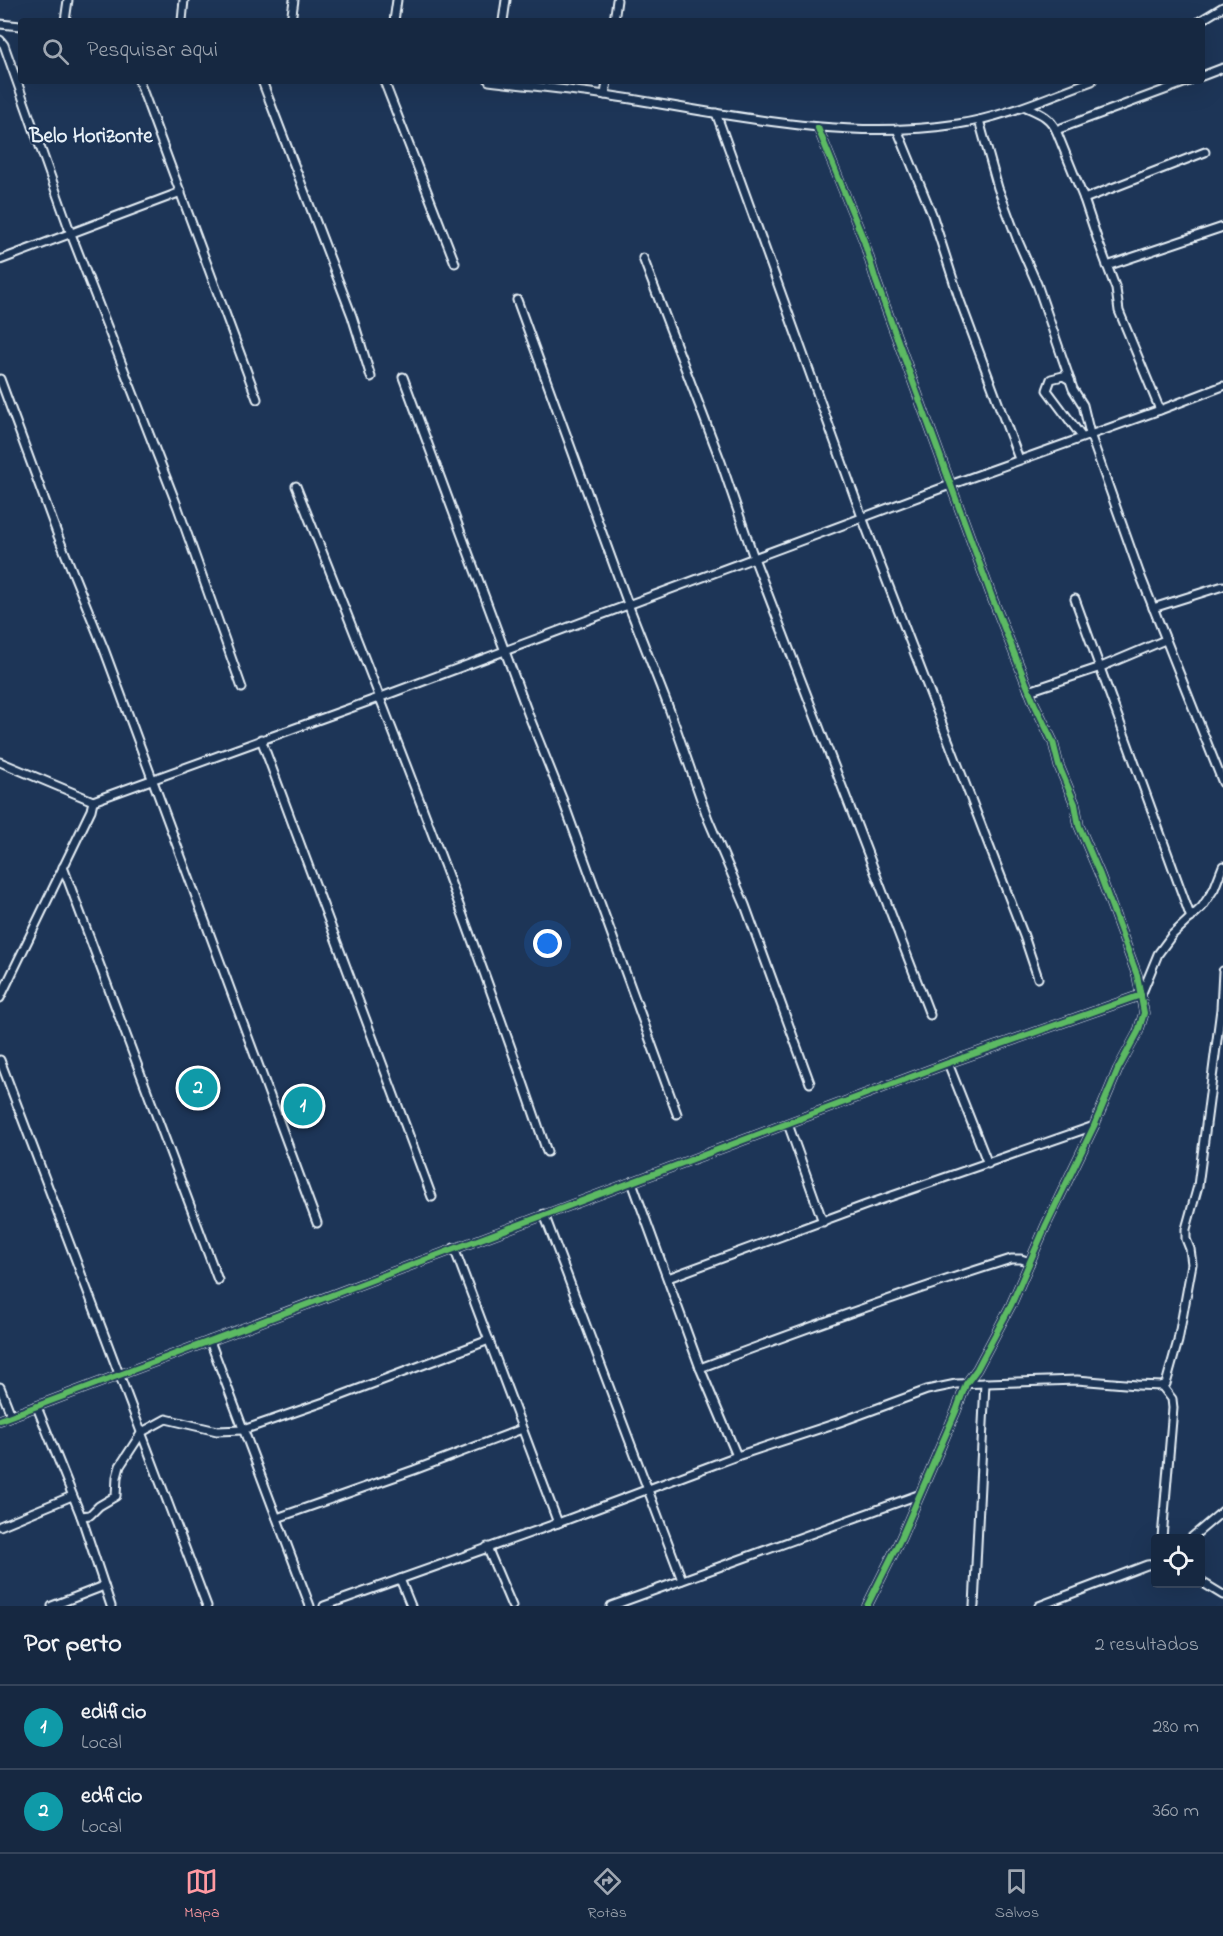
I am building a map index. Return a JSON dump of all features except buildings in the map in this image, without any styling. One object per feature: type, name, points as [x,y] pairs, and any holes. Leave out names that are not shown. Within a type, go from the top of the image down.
[{"type":"street","points":[[65,18],[68,0]]},
{"type":"street","points":[[182,18],[184,0]]},
{"type":"street","points":[[291,18],[294,0]]},
{"type":"street","points":[[394,18],[397,0]]},
{"type":"street","points":[[503,18],[506,0]]},
{"type":"street","points":[[614,18],[617,0]]},
{"type":"street","points":[[1205,18],[1223,7]]},
{"type":"street","points":[[0,24],[18,26]]},
{"type":"street","points":[[0,40],[4,45],[18,84]]},
{"type":"street","points":[[1205,75],[1223,68]]},
{"type":"street","points":[[18,84],[72,234],[178,508],[243,687]]},
{"type":"street","points":[[140,84],[257,399]]},
{"type":"street","points":[[263,84],[352,316],[371,377]]},
{"type":"street","points":[[385,84],[456,263]]},
{"type":"street","points":[[517,84],[605,95],[818,128],[897,129],[980,120],[1026,107],[1084,84]]},
{"type":"street","points":[[605,95],[607,84]]},
{"type":"street","points":[[1056,130],[1181,84]]},
{"type":"street","points":[[1026,107],[1050,119],[1056,130],[1118,294],[1119,310],[1160,410]]},
{"type":"street","points":[[716,113],[862,518],[1024,936],[1038,978]]},
{"type":"street","points":[[980,120],[998,188],[1037,284],[1070,380],[1083,405],[1090,434],[1165,640],[1223,783]]},
{"type":"street","points":[[818,128],[864,241],[876,281],[1029,691],[1053,742],[1059,766],[1075,804],[1079,826],[1137,975],[1144,1013],[1142,1022],[1118,1069],[1006,1317],[966,1384],[901,1538],[867,1606]]},
{"type":"street","points":[[897,129],[932,214],[959,298],[1019,459]]},
{"type":"street","points":[[1084,199],[1205,152]]},
{"type":"street","points":[[0,260],[181,192]]},
{"type":"street","points":[[1107,266],[1223,227]]},
{"type":"street","points":[[643,258],[722,462],[754,558],[930,1015]]},
{"type":"street","points":[[517,300],[708,819],[767,962],[810,1083]]},
{"type":"street","points":[[1070,380],[1063,376],[1051,379],[1047,390],[1082,437]]},
{"type":"street","points":[[403,377],[562,798],[677,1114]]},
{"type":"street","points":[[0,379],[317,1224]]},
{"type":"street","points":[[0,762],[93,801],[506,651],[1019,459],[1223,386]]},
{"type":"street","points":[[296,486],[381,697],[510,1041],[547,1152]]},
{"type":"street","points":[[1153,608],[1223,586]]},
{"type":"street","points":[[1075,598],[1191,918]]},
{"type":"street","points":[[1029,691],[1101,667],[1165,640]]},
{"type":"street","points":[[261,739],[432,1197]]},
{"type":"street","points":[[0,998],[91,810],[93,801]]},
{"type":"street","points":[[0,1420],[948,1063],[1141,994],[1165,944],[1191,918],[1214,889],[1223,866]]},
{"type":"street","points":[[63,867],[218,1280]]},
{"type":"street","points":[[324,1606],[558,1523],[737,1456],[927,1390],[946,1385],[1077,1380],[1161,1386],[1166,1384],[1169,1379],[1192,1264],[1185,1234],[1198,1185],[1220,1018],[1223,971]]},
{"type":"street","points":[[0,1060],[207,1606]]},
{"type":"street","points":[[948,1063],[988,1164]]},
{"type":"street","points":[[788,1124],[823,1222]]},
{"type":"street","points":[[668,1278],[1094,1126]]},
{"type":"street","points":[[632,1182],[700,1368],[737,1456]]},
{"type":"street","points":[[544,1214],[682,1580]]},
{"type":"street","points":[[454,1248],[558,1523]]},
{"type":"street","points":[[700,1368],[823,1324],[870,1304],[941,1281],[1011,1259],[1030,1262]]},
{"type":"street","points":[[81,1516],[90,1515],[99,1506],[116,1496],[118,1470],[142,1432],[166,1419],[217,1431],[243,1430],[489,1340]]},
{"type":"street","points":[[210,1341],[310,1606]]},
{"type":"street","points":[[974,1606],[985,1383]]},
{"type":"street","points":[[1161,1386],[1172,1399],[1173,1408],[1162,1534]]},
{"type":"street","points":[[0,1387],[11,1415]]},
{"type":"street","points":[[38,1407],[81,1516],[111,1606]]},
{"type":"street","points":[[277,1518],[432,1464],[522,1429]]},
{"type":"street","points":[[0,1526],[72,1496]]},
{"type":"street","points":[[611,1606],[918,1496]]},
{"type":"street","points":[[1197,1534],[1223,1511]]},
{"type":"street","points":[[487,1548],[512,1606]]},
{"type":"street","points":[[1039,1606],[1151,1564]]},
{"type":"street","points":[[400,1579],[411,1606]]},
{"type":"street","points":[[1205,1584],[1223,1594]]},
{"type":"street","points":[[52,1606],[104,1586]]},
{"type":"cycle path","points":[[818,128],[864,241],[876,281],[993,600],[1034,703],[1053,742],[1059,766],[1075,804],[1079,826],[1137,975],[1144,1013],[1138,1032],[1118,1069],[1011,1305],[977,1369],[966,1384],[901,1538],[867,1606]]},
{"type":"cycle path","points":[[0,1420],[948,1063],[1141,995]]},
{"type":"place","name":"edficio","points":[[198,1088]]},
{"type":"place","name":"edificio","points":[[303,1106]]},
{"type":"district","name":"Belo Horizonte","points":[[91,137]]}]
